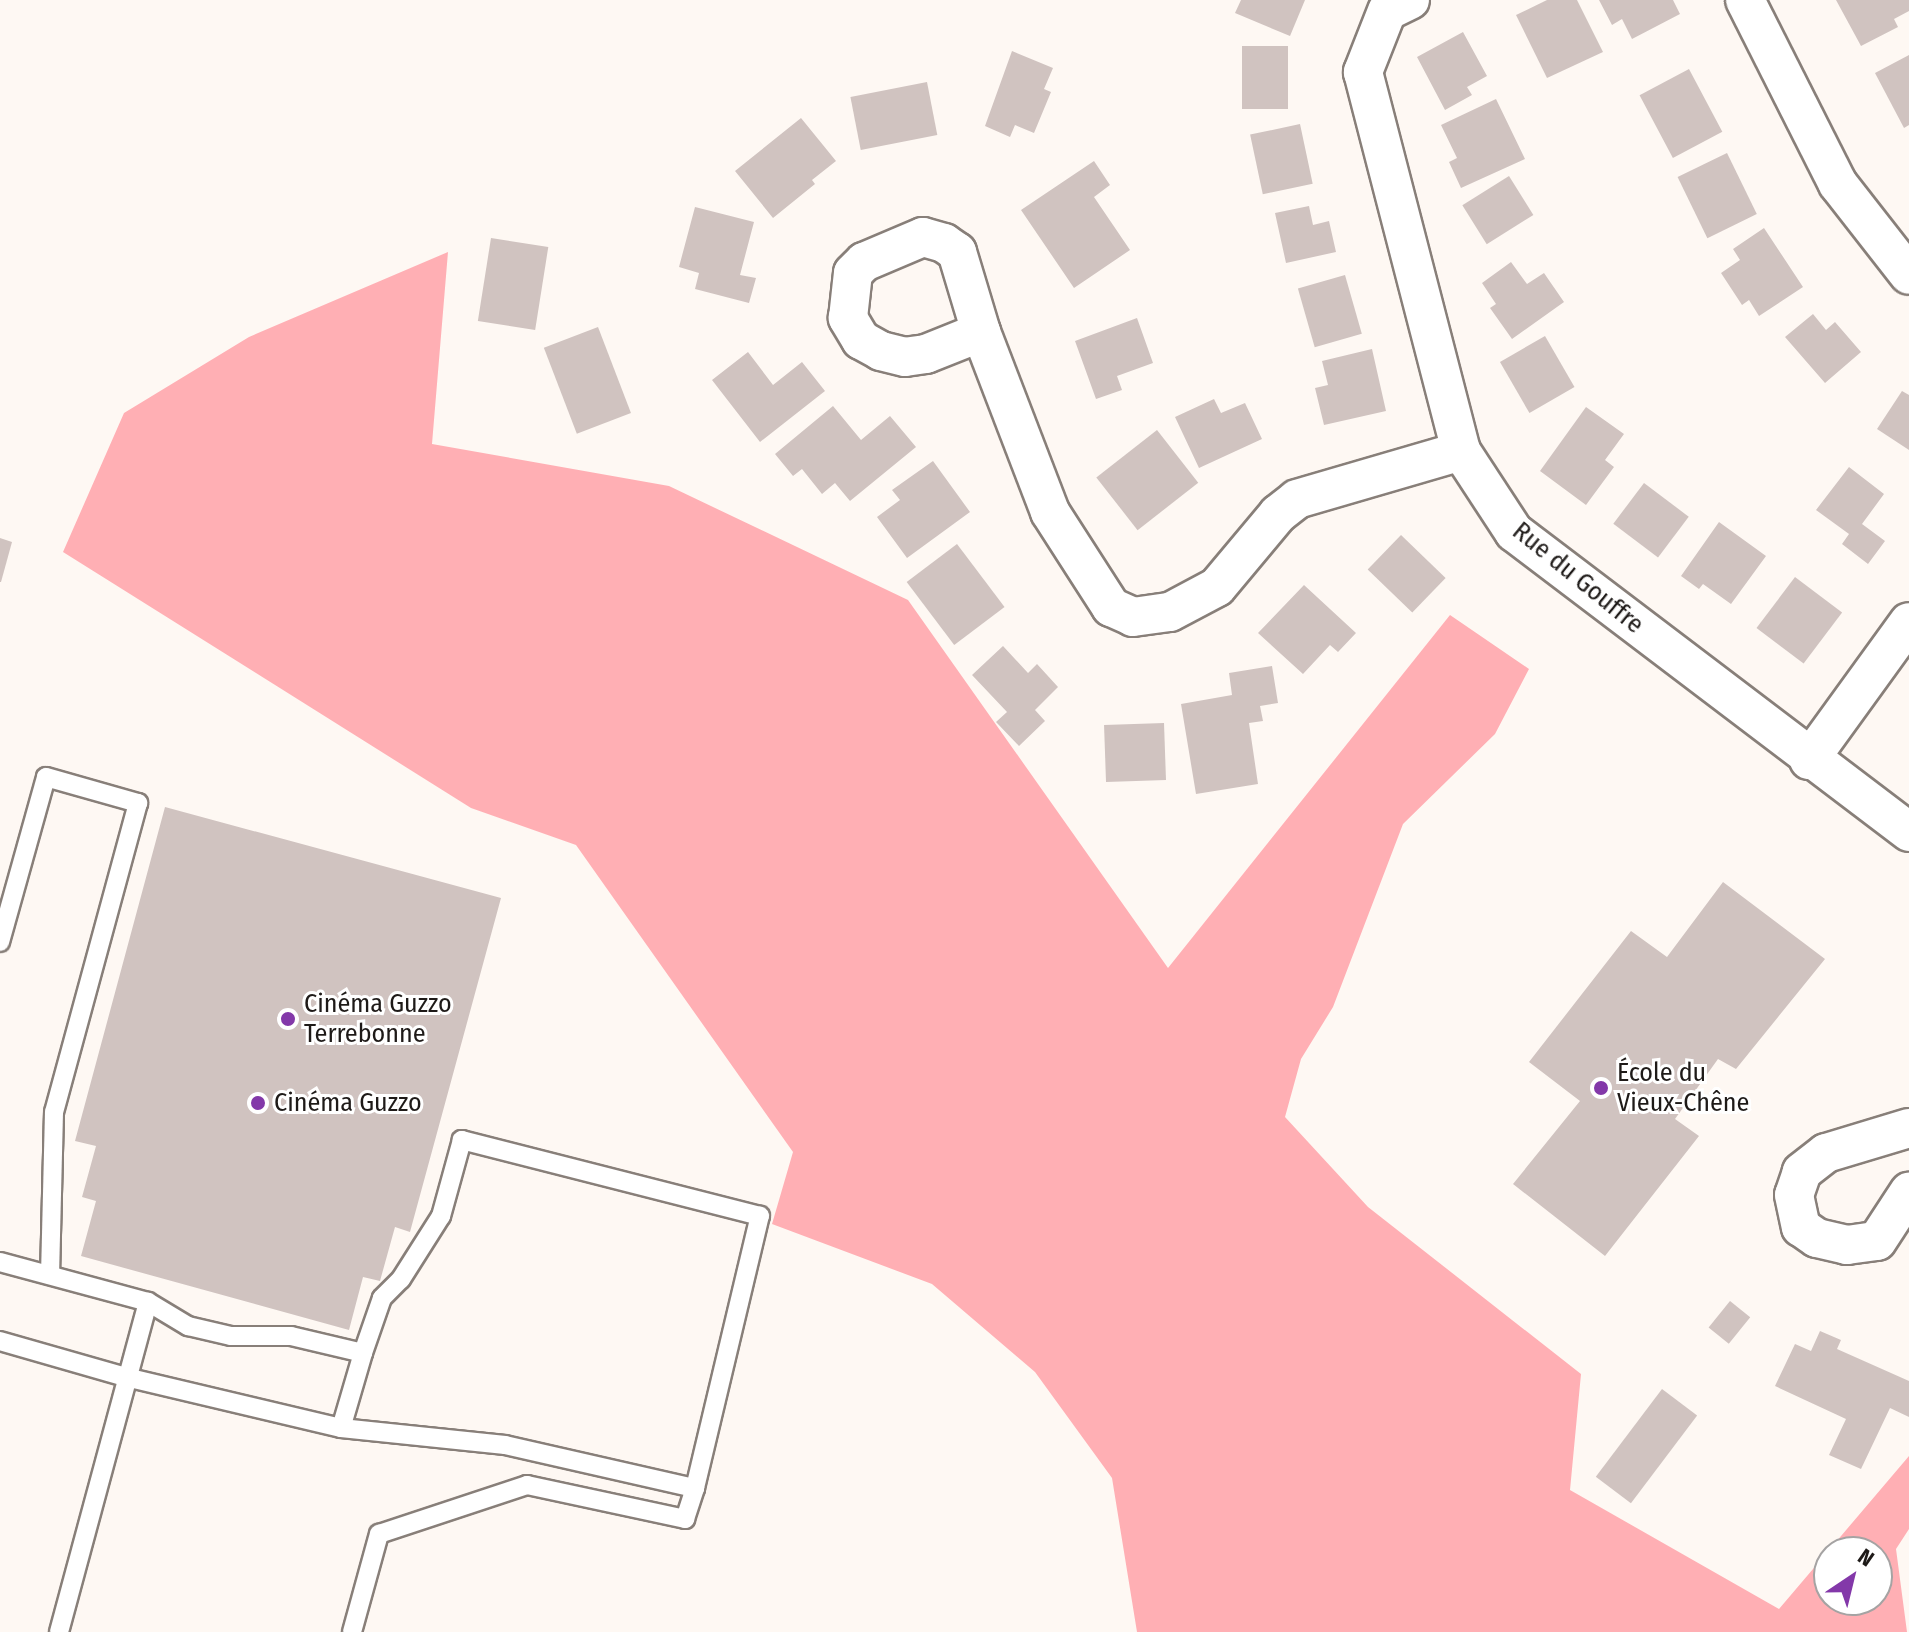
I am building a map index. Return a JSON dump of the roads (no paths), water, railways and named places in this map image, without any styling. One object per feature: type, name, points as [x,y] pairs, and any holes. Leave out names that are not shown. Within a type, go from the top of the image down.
[{"type":"street","name":"Rue du Gouffre","points":[[1410,0],[1387,11],[1363,72],[1461,451],[1514,532],[1809,760],[1909,832]]},
{"type":"street","points":[[1745,0],[1838,184],[1909,275]]},
{"type":"street","points":[[981,332],[1050,512],[1111,607],[1133,617],[1170,612],[1217,587],[1278,514],[1297,499],[1461,451]]},
{"type":"street","points":[[1809,760],[1909,622]]},
{"type":"street","points":[[1909,1128],[1826,1153],[1802,1172],[1794,1195],[1801,1227],[1817,1238],[1847,1245],[1877,1241],[1909,1192]]},
{"type":"lane","points":[[0,942],[46,777],[138,803],[54,1112],[50,1275]]},
{"type":"lane","points":[[341,1428],[382,1298],[401,1279],[441,1216],[462,1140],[760,1216],[685,1519],[527,1485],[379,1534],[352,1632]]},
{"type":"lane","points":[[0,1262],[148,1302],[188,1326],[231,1336],[291,1336],[363,1353]]},
{"type":"lane","points":[[59,1632],[148,1302]]},
{"type":"lane","points":[[0,1341],[129,1378],[341,1428],[505,1445],[695,1488]]},
{"type":"place","name":"Cinéma Guzzo Terrebonne","points":[[288,1019]]},
{"type":"place","name":"École du Vieux-Chêne","points":[[1601,1088]]},
{"type":"place","name":"Cinéma Guzzo","points":[[258,1103]]}]
